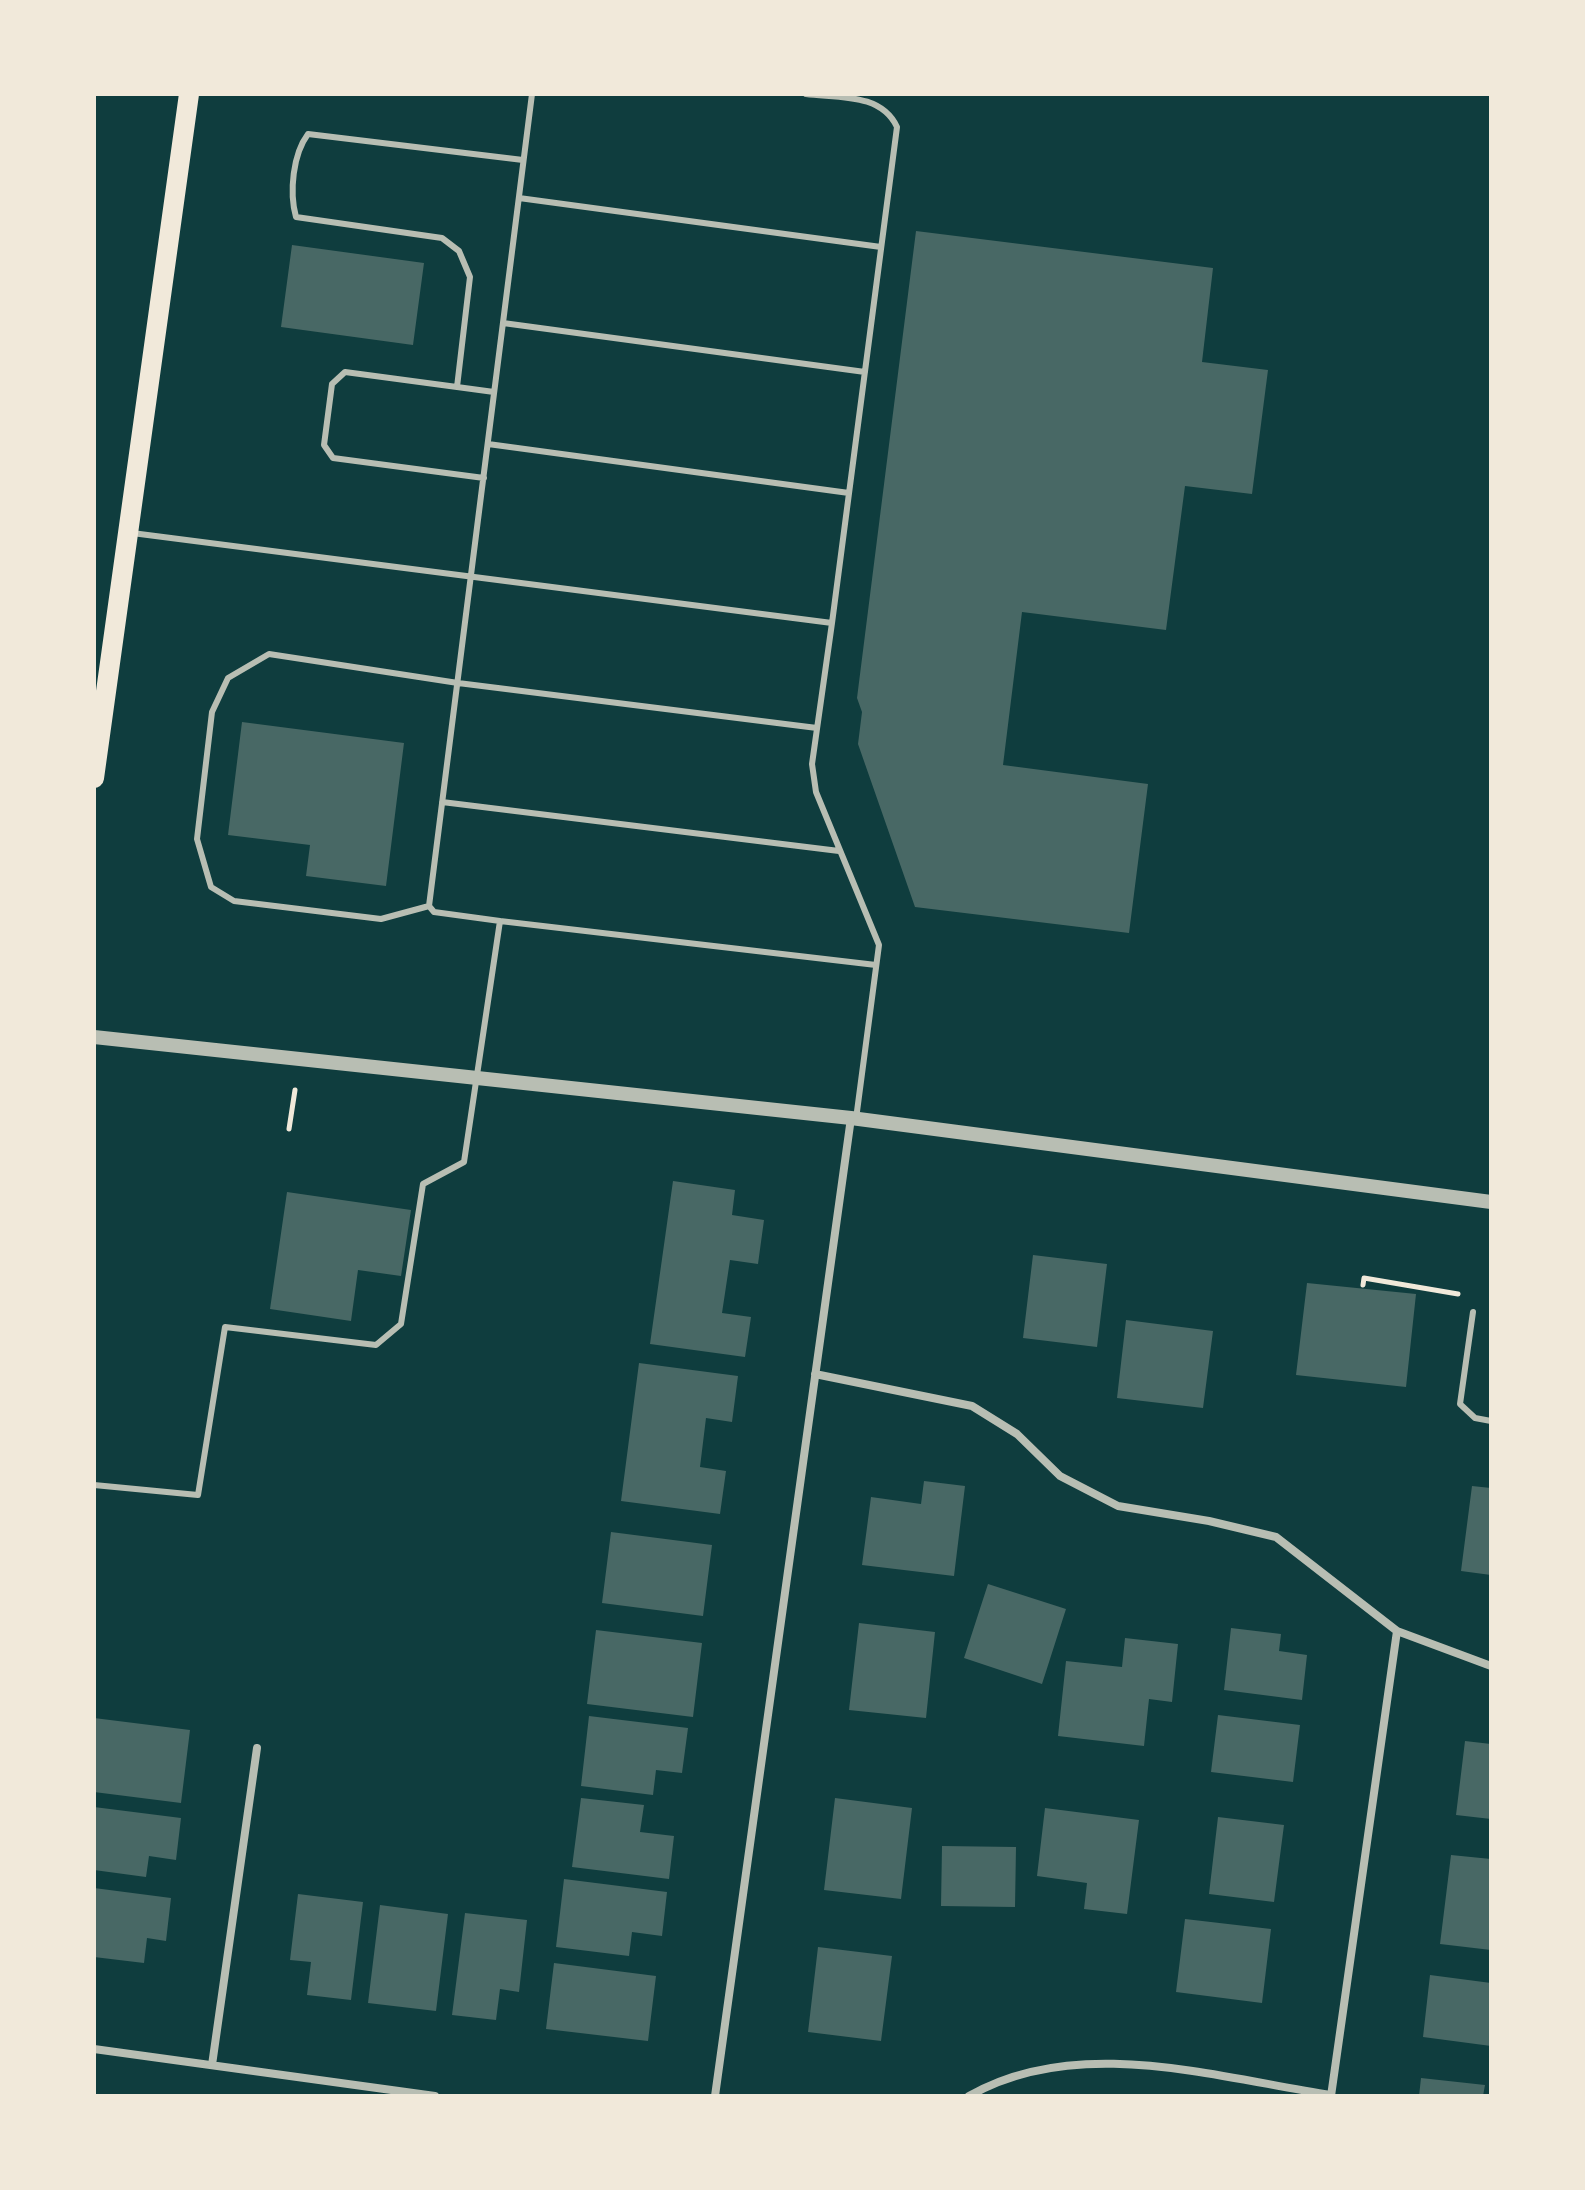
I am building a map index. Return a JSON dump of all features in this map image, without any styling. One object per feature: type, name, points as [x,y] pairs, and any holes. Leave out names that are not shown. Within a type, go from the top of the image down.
[{"type":"main road","points":[[94,778],[189,94]]},
{"type":"street","points":[[94,1037],[854,1118],[1491,1202]]},
{"type":"street","points":[[715,2096],[815,1374],[854,1118]]},
{"type":"street","points":[[815,1374],[972,1406],[1017,1434],[1060,1476],[1118,1506],[1276,1537],[1397,1631],[1491,1666]]},
{"type":"street","points":[[969,2096],[1019,2073],[1056,2064],[1095,2063],[1144,2066],[1331,2096],[1397,1631]]},
{"type":"street","points":[[212,2065],[257,1748]]},
{"type":"street","points":[[94,2049],[435,2096]]},
{"type":"lane","points":[[532,94],[429,906],[434,912],[500,921],[876,965]]},
{"type":"lane","points":[[806,94],[876,103],[890,113],[897,127],[812,764],[816,792],[879,945],[854,1118]]},
{"type":"lane","points":[[457,387],[470,277],[459,251],[442,238],[296,217],[292,203],[299,147],[308,134],[523,160]]},
{"type":"lane","points":[[519,198],[881,247]]},
{"type":"lane","points":[[503,323],[865,372]]},
{"type":"lane","points":[[484,478],[333,458],[324,445],[332,384],[345,372],[494,392]]},
{"type":"lane","points":[[488,444],[849,493]]},
{"type":"lane","points":[[128,532],[832,623]]},
{"type":"lane","points":[[429,906],[381,919],[234,901],[211,887],[197,839],[212,712],[228,678],[269,654],[458,683],[817,728]]},
{"type":"lane","points":[[442,802],[839,851]]},
{"type":"lane","points":[[94,1485],[198,1495],[225,1327],[376,1345],[401,1324],[423,1184],[464,1162],[500,921]]},
{"type":"lane","points":[[1473,1312],[1460,1404],[1475,1418],[1491,1421]]},
{"type":"path","points":[[289,1129],[295,1090]]},
{"type":"path","points":[[1363,1285],[1364,1278],[1463,1294]]},
{"type":"building","points":[[916,231],[1213,268],[1202,362],[1268,370],[1252,494],[1185,486],[1166,630],[1022,612],[1003,765],[1148,784],[1129,933],[915,907],[858,744],[862,712],[857,698]]},
{"type":"building","points":[[292,245],[424,263],[413,345],[281,327]]},
{"type":"building","points":[[242,722],[404,743],[386,886],[306,876],[310,845],[228,835]]},
{"type":"building","points":[[673,1181],[735,1190],[732,1215],[764,1220],[758,1264],[730,1260],[722,1313],[751,1317],[745,1357],[650,1344]]},
{"type":"building","points":[[287,1192],[411,1210],[401,1276],[358,1270],[351,1321],[270,1309]]},
{"type":"building","points":[[1033,1255],[1107,1264],[1097,1347],[1023,1338]]},
{"type":"building","points":[[1307,1283],[1416,1294],[1406,1387],[1296,1375]]},
{"type":"building","points":[[1126,1320],[1213,1331],[1203,1408],[1117,1398]]},
{"type":"building","points":[[639,1363],[738,1376],[732,1422],[706,1418],[700,1467],[726,1471],[720,1514],[621,1501]]},
{"type":"building","points":[[924,1481],[965,1486],[954,1576],[862,1565],[871,1497],[921,1504]]},
{"type":"building","points":[[1472,1486],[1491,1488],[1491,1575],[1461,1571]]},
{"type":"building","points":[[611,1532],[712,1545],[703,1616],[602,1603]]},
{"type":"building","points":[[988,1584],[1066,1609],[1042,1684],[964,1658]]},
{"type":"building","points":[[859,1623],[935,1632],[926,1718],[849,1710]]},
{"type":"building","points":[[1231,1628],[1281,1634],[1279,1651],[1307,1655],[1302,1700],[1224,1690]]},
{"type":"building","points":[[596,1630],[702,1643],[693,1717],[587,1704]]},
{"type":"building","points":[[1125,1638],[1178,1644],[1172,1702],[1149,1699],[1144,1746],[1058,1736],[1066,1661],[1122,1667]]},
{"type":"building","points":[[1218,1715],[1300,1725],[1293,1782],[1211,1772]]},
{"type":"building","points":[[589,1716],[688,1728],[682,1773],[656,1770],[653,1795],[581,1786]]},
{"type":"building","points":[[94,1718],[190,1730],[181,1803],[94,1792]]},
{"type":"building","points":[[1465,1741],[1491,1744],[1491,1819],[1456,1815]]},
{"type":"building","points":[[581,1798],[644,1805],[640,1832],[674,1836],[669,1879],[572,1867]]},
{"type":"building","points":[[835,1798],[912,1808],[901,1899],[824,1890]]},
{"type":"building","points":[[94,1807],[181,1818],[176,1860],[149,1856],[146,1877],[94,1870]]},
{"type":"building","points":[[1045,1808],[1139,1820],[1127,1914],[1084,1909],[1087,1883],[1037,1876]]},
{"type":"building","points":[[1218,1817],[1284,1825],[1274,1902],[1209,1894]]},
{"type":"building","points":[[942,1846],[1016,1847],[1015,1907],[941,1906]]},
{"type":"building","points":[[1451,1855],[1491,1859],[1491,1950],[1440,1944]]},
{"type":"building","points":[[564,1879],[667,1892],[662,1936],[632,1932],[629,1956],[556,1947]]},
{"type":"building","points":[[94,1888],[171,1898],[166,1941],[147,1938],[144,1963],[94,1957]]},
{"type":"building","points":[[298,1894],[363,1902],[351,2000],[307,1995],[311,1962],[290,1960]]},
{"type":"building","points":[[380,1905],[448,1914],[436,2011],[368,2003]]},
{"type":"building","points":[[465,1913],[527,1920],[519,1992],[500,1989],[496,2020],[452,2015]]},
{"type":"building","points":[[1185,1919],[1271,1929],[1262,2003],[1176,1992]]},
{"type":"building","points":[[818,1947],[892,1956],[881,2041],[808,2032]]},
{"type":"building","points":[[554,1963],[656,1976],[648,2041],[546,2029]]},
{"type":"building","points":[[1430,1975],[1491,1983],[1491,2046],[1423,2037]]},
{"type":"building","points":[[1421,2078],[1485,2085],[1483,2096],[1419,2096]]}]
